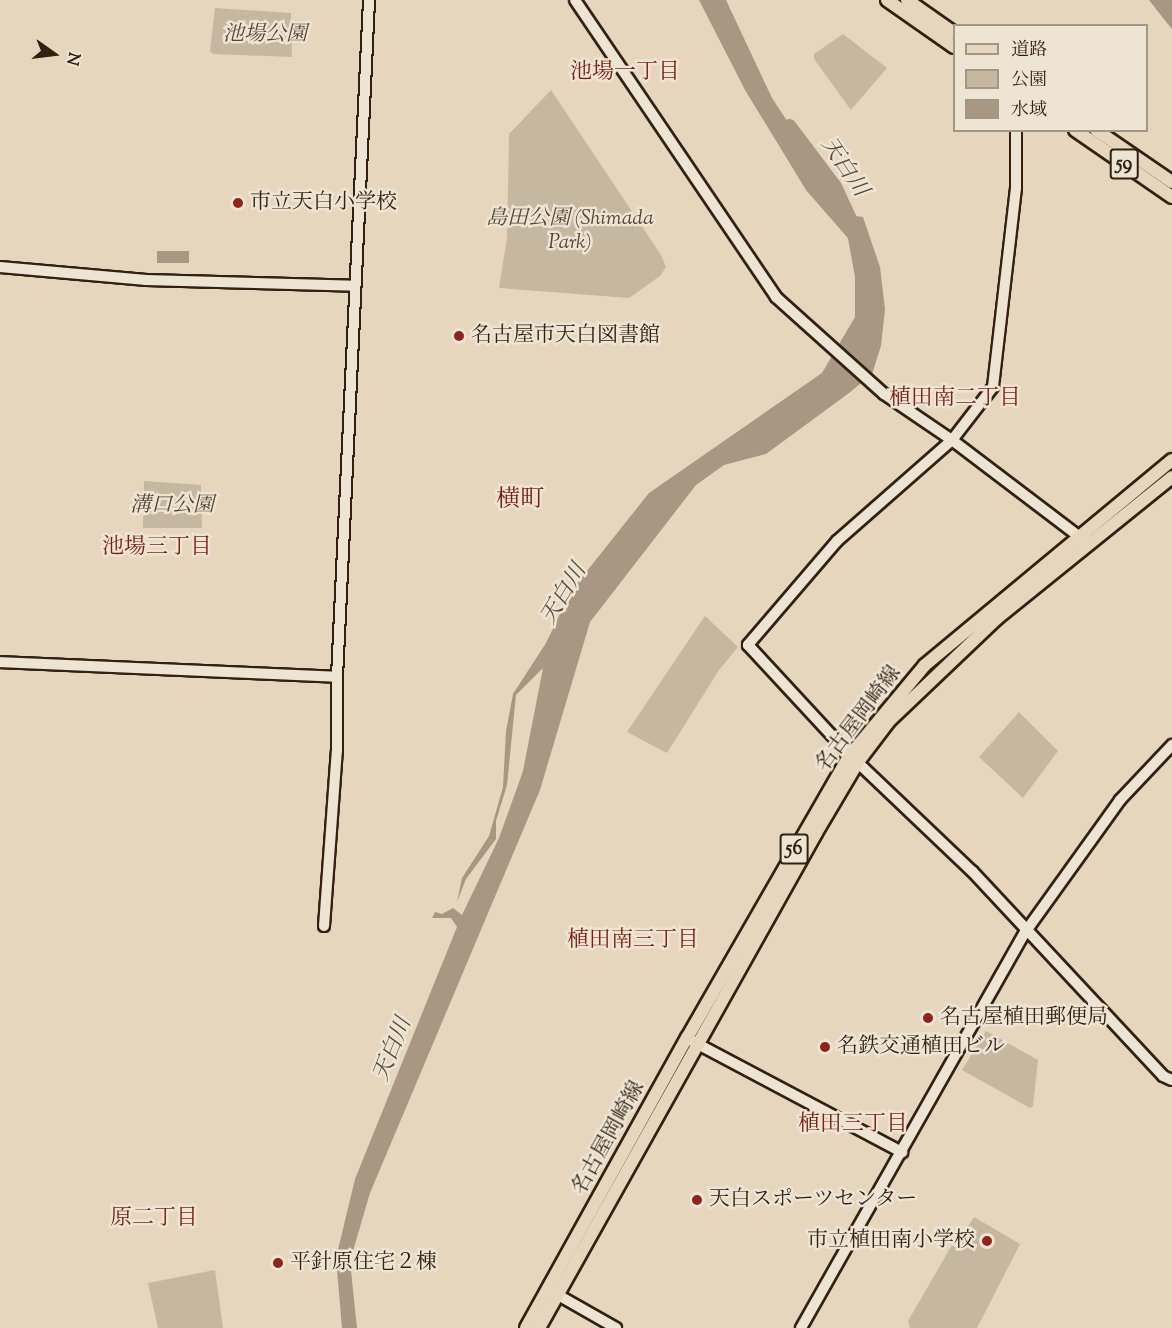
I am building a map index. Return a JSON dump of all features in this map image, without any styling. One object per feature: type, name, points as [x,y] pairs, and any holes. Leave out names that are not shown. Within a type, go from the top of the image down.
[{"type":"main road","points":[[886,0],[953,45]]},
{"type":"main road","points":[[907,0],[953,32]]},
{"type":"main road","name":"59","points":[[1078,132],[1172,197]]},
{"type":"main road","name":"59","points":[[1099,132],[1172,182]]},
{"type":"main road","name":"名古屋岡崎線","points":[[539,1328],[553,1292],[692,1041],[854,758],[925,666],[1078,536],[1172,460]]},
{"type":"main road","name":"名古屋岡崎線","points":[[854,758],[931,676],[1172,477]]},
{"type":"main road","name":"名古屋岡崎線","points":[[526,1328],[553,1292]]},
{"type":"street","points":[[324,926],[337,751],[337,677],[369,0]]},
{"type":"street","points":[[575,0],[776,297],[806,327],[884,394],[952,440],[1089,545]]},
{"type":"street","points":[[1016,132],[1016,188],[993,387],[952,440],[837,541],[748,645],[854,758],[972,871],[1163,1076],[1172,1080]]},
{"type":"street","points":[[0,267],[146,280],[355,286]]},
{"type":"street","points":[[0,662],[337,677]]},
{"type":"street","points":[[801,1328],[1026,931],[1113,809],[1172,745]]},
{"type":"street","points":[[692,1041],[902,1152]]},
{"type":"street","points":[[553,1292],[616,1328]]},
{"type":"green space","name":"池場公園","points":[[215,8],[291,13],[292,57],[213,54],[210,51]]},
{"type":"green space","points":[[843,34],[887,68],[851,110],[814,59],[814,54]]},
{"type":"green space","name":"島田公園 (Shimada Park)","points":[[551,90],[661,255],[666,267],[660,276],[629,298],[499,288],[507,238],[509,134]]},
{"type":"green space","name":"溝口公園","points":[[144,481],[201,485],[202,528],[143,528]]},
{"type":"green space","points":[[705,616],[738,647],[719,670],[667,753],[627,732]]},
{"type":"green space","points":[[1019,712],[1058,751],[1023,798],[979,757]]},
{"type":"green space","points":[[986,1031],[1038,1060],[1033,1106],[1030,1108],[962,1070]]},
{"type":"green space","points":[[974,1217],[1020,1244],[977,1328],[910,1328],[908,1321],[952,1245],[955,1247]]},
{"type":"green space","points":[[215,1270],[223,1328],[158,1328],[148,1283]]},
{"type":"water","name":"天白川","points":[[699,0],[726,0],[772,98],[849,215],[863,217],[880,267],[885,309],[881,346],[872,374],[849,393],[766,454],[724,465],[696,485],[590,622],[540,790],[370,1193],[350,1261],[357,1328],[342,1328],[336,1258],[355,1179],[457,927],[451,918],[432,918],[435,912],[442,914],[453,908],[462,915],[499,838],[523,771],[543,668],[516,695],[507,785],[496,821],[496,839],[466,879],[457,902],[462,878],[489,836],[503,787],[506,731],[513,694],[546,643],[571,591],[649,493],[822,373],[868,295],[869,276],[860,252],[806,190],[745,90]]},
{"type":"water","points":[[1149,0],[1172,0],[1172,29],[1163,18]]},
{"type":"water","points":[[157,251],[189,251],[189,263],[157,263]]},
{"type":"waterway","name":"天白川","points":[[789,127],[834,187],[855,232],[863,276],[863,323]]},
{"type":"place","name":"市立天白小学校","points":[[238,203]]},
{"type":"place","name":"名古屋市天白図書館","points":[[459,336]]},
{"type":"place","name":"名古屋植田郵便局","points":[[928,1018]]},
{"type":"place","name":"名鉄交通植田ビル","points":[[825,1047]]},
{"type":"place","name":"天白スポーツセンター","points":[[697,1200]]},
{"type":"place","name":"市立植田南小学校","points":[[987,1241]]},
{"type":"place","name":"平針原住宅２棟","points":[[278,1263]]},
{"type":"district","name":"池場一丁目","points":[[625,74]]},
{"type":"district","name":"植田南二丁目","points":[[955,400]]},
{"type":"district","name":"横町","points":[[520,501]]},
{"type":"district","name":"池場三丁目","points":[[157,549]]},
{"type":"district","name":"植田南三丁目","points":[[633,942]]},
{"type":"district","name":"植田三丁目","points":[[853,1126]]},
{"type":"district","name":"原二丁目","points":[[154,1220]]}]
